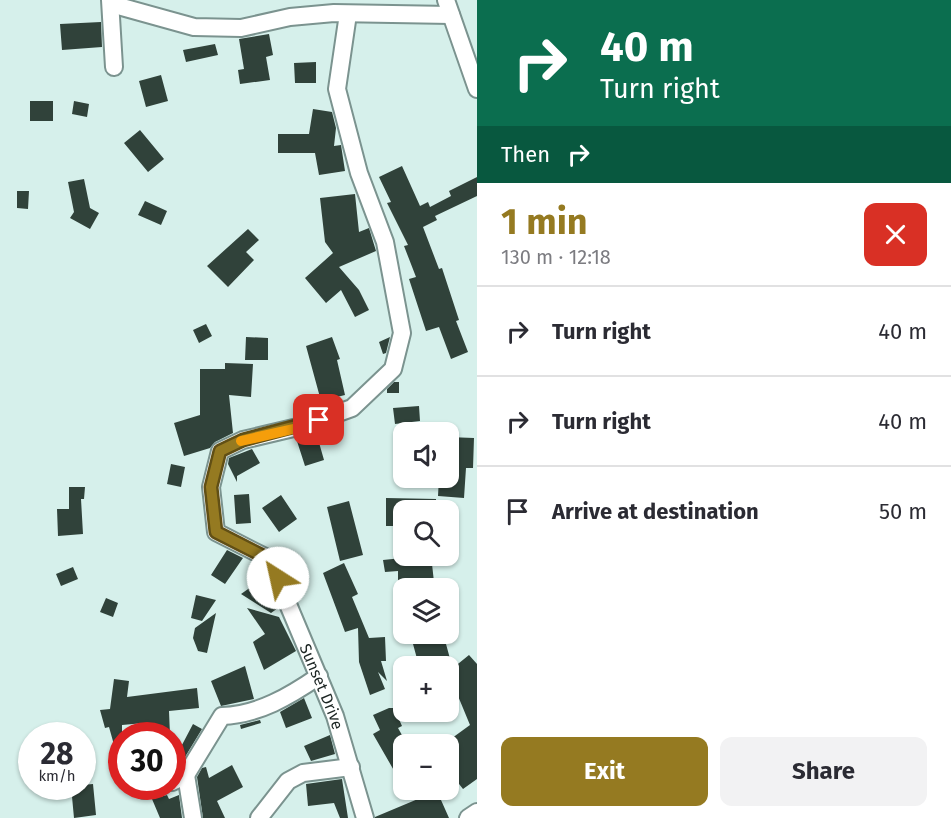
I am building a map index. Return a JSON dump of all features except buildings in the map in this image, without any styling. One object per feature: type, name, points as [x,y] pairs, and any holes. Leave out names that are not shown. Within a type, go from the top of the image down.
[{"type":"street","points":[[110,0],[114,68]]},
{"type":"street","points":[[115,0],[122,7],[194,27],[241,28],[290,17],[448,8],[477,89]]},
{"type":"street","name":"Sunset Drive","points":[[348,14],[337,89],[359,173],[385,242],[402,333],[393,369],[352,408],[302,426],[243,440],[220,451],[211,487],[216,532],[269,559],[336,716],[365,818]]},
{"type":"street","points":[[186,768],[222,716],[261,709],[294,694],[319,676]]},
{"type":"street","points":[[259,818],[288,781],[303,773],[351,767]]},
{"type":"street","points":[[186,798],[193,818]]},
{"type":"street","points":[[468,818],[477,812]]},
{"type":"slow traffic","points":[[241,441],[293,429]]},
{"type":"route","points":[[278,578],[269,559],[216,532],[211,487],[220,451],[243,440],[319,420]]}]
